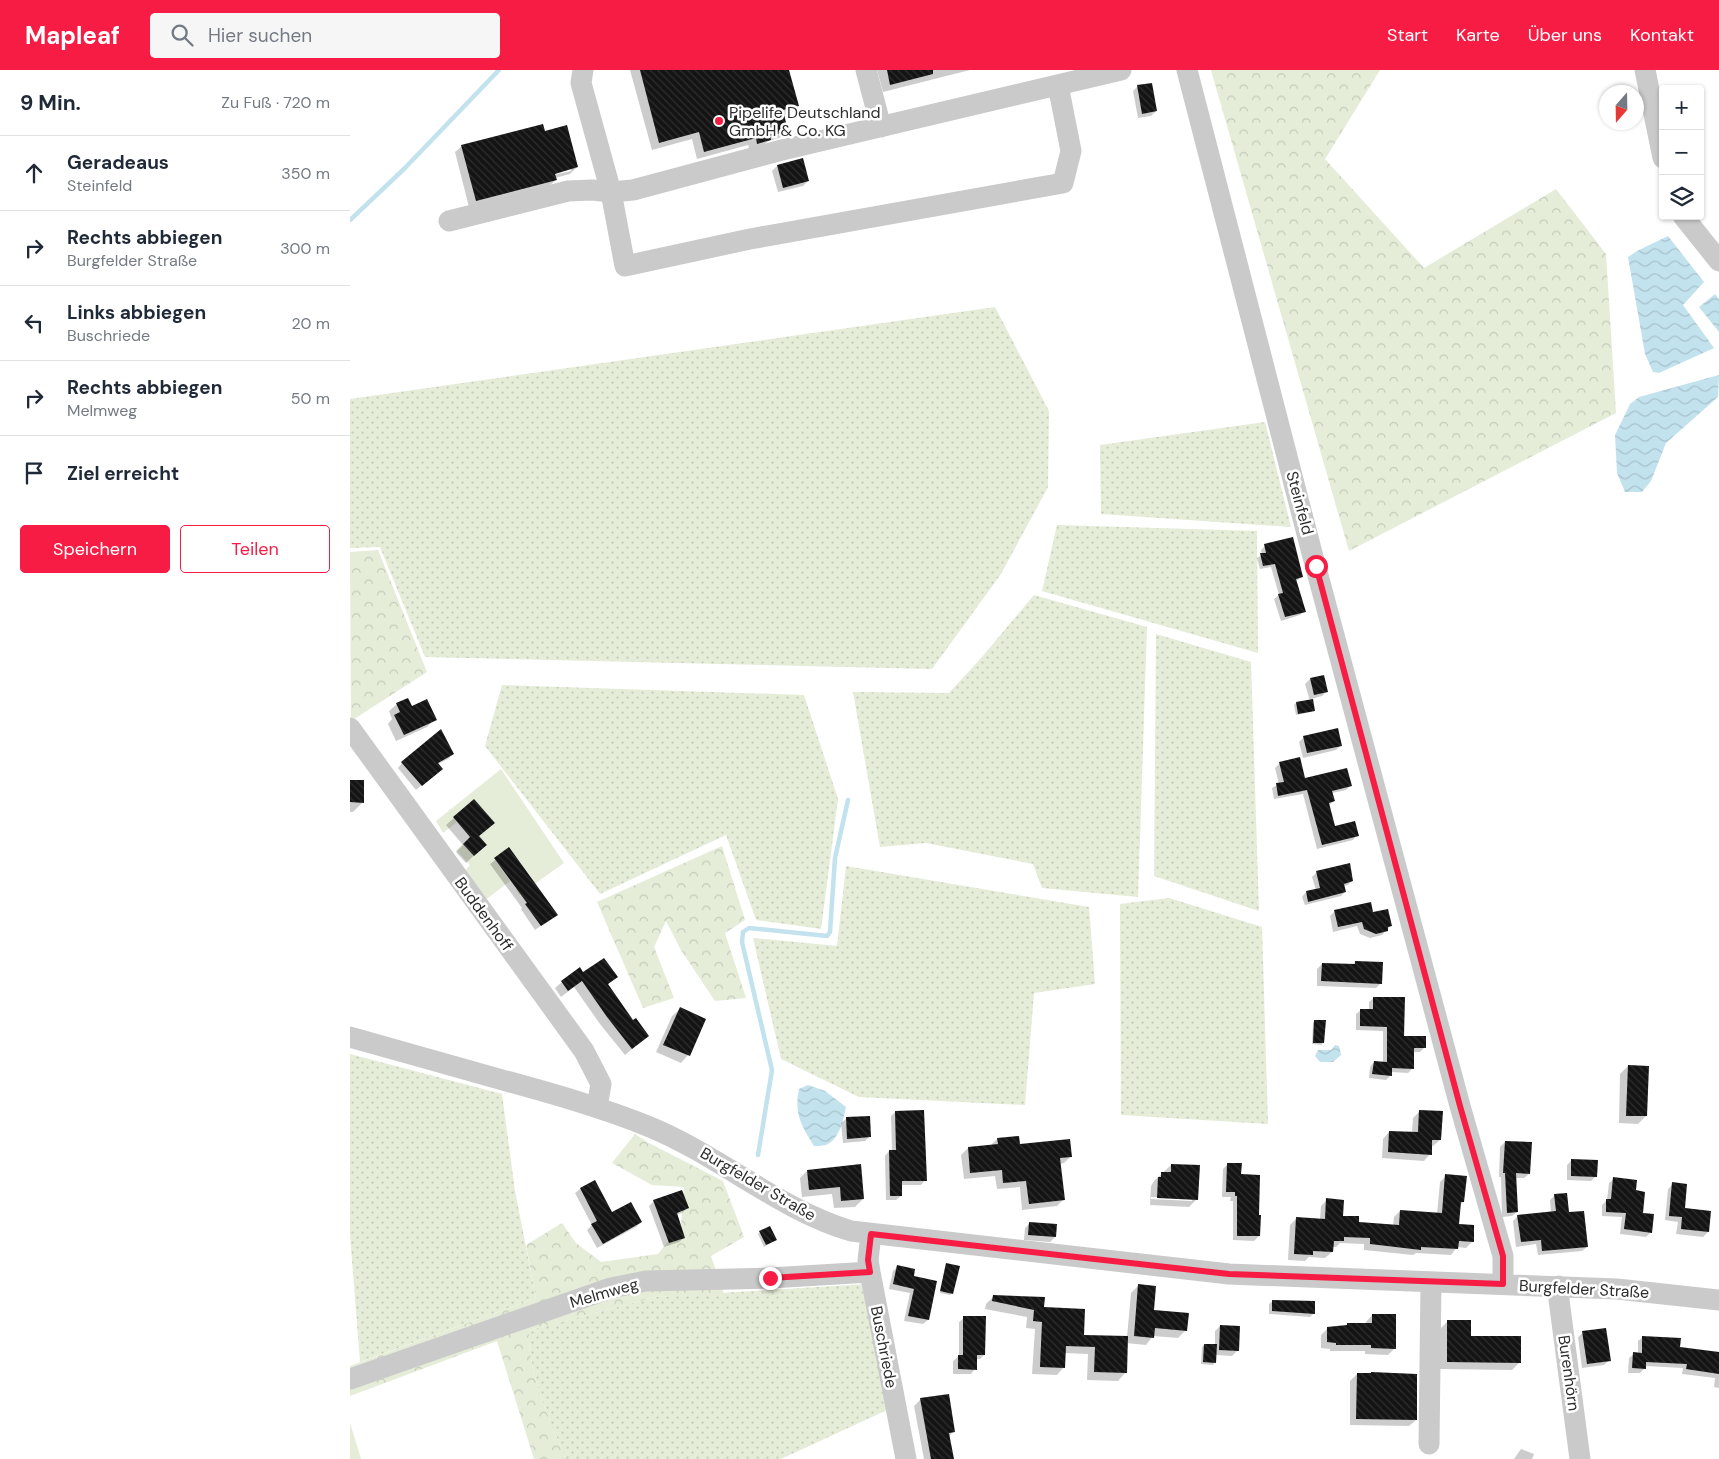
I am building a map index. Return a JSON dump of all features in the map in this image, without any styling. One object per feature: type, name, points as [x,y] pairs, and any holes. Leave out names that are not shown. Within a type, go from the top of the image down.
[{"type":"street","points":[[583,70],[581,83],[611,192],[625,266],[750,239],[1063,183],[1071,151],[1058,85]]},
{"type":"street","points":[[866,70],[881,127]]},
{"type":"street","points":[[448,221],[568,191],[592,190],[611,192],[633,190],[782,150],[1121,70]]},
{"type":"street","name":"Steinfeld","points":[[1187,70],[1312,553],[1460,1106],[1503,1256],[1503,1284]]},
{"type":"street","points":[[1645,70],[1659,138]]},
{"type":"street","points":[[1686,220],[1719,261]]},
{"type":"street","name":"Buddenhoff","points":[[350,728],[584,1051],[601,1084],[597,1107]]},
{"type":"street","name":"Burgfelder Straße","points":[[350,1037],[597,1107],[651,1127],[692,1146],[795,1209],[851,1231],[1229,1274],[1617,1289],[1719,1300]]},
{"type":"street","name":"Buschriede","points":[[871,1234],[868,1260],[906,1459]]},
{"type":"street","name":"Melmweg","points":[[350,1379],[611,1288],[646,1281],[770,1278],[870,1272]]},
{"type":"street","points":[[1429,1444],[1431,1282]]},
{"type":"street","name":"Burenhörn","points":[[1559,1286],[1559,1300],[1580,1459]]},
{"type":"green space","points":[[1211,70],[1380,70],[1325,159],[1424,268],[1556,189],[1606,254],[1616,413],[1349,551]]},
{"type":"green space","points":[[995,307],[1049,411],[1048,487],[1001,574],[932,669],[425,657],[380,547],[350,548],[350,399]]},
{"type":"green space","points":[[1265,422],[1291,527],[1101,514],[1100,445]]},
{"type":"green space","points":[[1057,525],[1257,531],[1258,653],[1042,591]]},
{"type":"green space","points":[[378,550],[427,672],[351,721],[350,552]]},
{"type":"green space","points":[[1034,595],[1147,627],[1138,897],[1042,888],[1033,864],[926,843],[880,847],[853,692],[949,693]]},
{"type":"green space","points":[[1156,634],[1251,662],[1259,911],[1154,876]]},
{"type":"green space","points":[[502,685],[804,695],[838,799],[821,929],[756,920],[726,835],[600,894],[485,746]]},
{"type":"green space","points":[[501,769],[564,863],[519,895],[516,889],[532,878],[509,847],[494,859],[510,881],[484,901],[463,874],[470,865],[456,850],[463,844],[474,856],[487,846],[479,836],[495,823],[474,799],[453,817],[457,822],[443,833],[436,821]]},
{"type":"green space","points":[[722,846],[745,920],[725,933],[746,998],[715,1001],[681,950],[666,921],[654,947],[674,998],[643,1008],[597,902]]},
{"type":"green space","points":[[846,866],[1089,907],[1095,984],[1034,993],[1025,1105],[859,1097],[781,1059],[753,938],[837,946]]},
{"type":"green space","points":[[1169,898],[1262,927],[1268,1124],[1121,1115],[1120,904]]},
{"type":"green space","points":[[350,1054],[502,1094],[515,1191],[536,1298],[360,1362],[350,1235]]},
{"type":"green space","points":[[635,1134],[723,1181],[744,1237],[711,1256],[724,1294],[656,1297],[529,1330],[529,1346],[536,1379],[566,1459],[534,1459],[497,1341],[350,1396],[350,1366],[536,1298],[526,1245],[562,1223],[576,1243],[601,1262],[658,1254],[681,1225],[684,1187],[652,1185],[612,1163]]},
{"type":"green space","points":[[866,1284],[887,1410],[781,1459],[566,1459],[536,1379],[529,1346],[529,1330],[656,1297]]},
{"type":"green space","points":[[350,1423],[361,1459],[350,1459]]},
{"type":"water","points":[[1668,236],[1704,282],[1683,305],[1714,348],[1659,373],[1653,372],[1645,354],[1628,257]]},
{"type":"water","points":[[1715,294],[1719,299],[1719,332],[1699,307]]},
{"type":"water","points":[[1719,375],[1718,397],[1666,443],[1651,481],[1642,492],[1625,492],[1617,473],[1615,435],[1630,404],[1639,397]]},
{"type":"water","points":[[1335,1045],[1339,1046],[1341,1055],[1333,1062],[1320,1062],[1315,1056],[1318,1050],[1331,1050]]},
{"type":"water","points":[[808,1085],[825,1091],[846,1107],[838,1134],[826,1145],[814,1146],[805,1132],[800,1119],[797,1106],[799,1089]]},
{"type":"building","name":"Pipelife Deutschland GmbH & Co. KG","points":[[640,70],[789,70],[799,106],[783,110],[788,131],[770,136],[771,140],[757,144],[756,138],[704,152],[699,132],[659,143]]},
{"type":"building","name":"Pipelife Deutschland GmbH & Co. KG","points":[[887,70],[933,70],[933,74],[890,85]]},
{"type":"building","points":[[1152,83],[1157,111],[1142,114],[1137,85]]},
{"type":"building","points":[[543,124],[545,131],[567,125],[578,167],[555,174],[557,180],[476,201],[461,145]]},
{"type":"building","points":[[803,158],[809,181],[783,188],[777,165]]},
{"type":"building","points":[[1293,537],[1303,577],[1296,579],[1306,612],[1285,617],[1278,594],[1283,593],[1275,564],[1263,566],[1260,553],[1266,553],[1264,544]]},
{"type":"building","points":[[1324,675],[1328,692],[1314,695],[1310,678]]},
{"type":"building","points":[[408,698],[412,706],[427,699],[437,720],[404,735],[394,715],[400,712],[396,703]]},
{"type":"building","points":[[1313,699],[1315,711],[1298,714],[1296,702]]},
{"type":"building","points":[[1338,728],[1342,746],[1307,753],[1303,736]]},
{"type":"building","points":[[441,729],[454,754],[438,763],[443,769],[422,786],[401,762]]},
{"type":"building","points":[[1300,757],[1305,778],[1347,768],[1352,786],[1332,791],[1335,801],[1329,803],[1335,826],[1355,821],[1359,836],[1322,845],[1307,790],[1278,796],[1276,783],[1284,782],[1279,762]]},
{"type":"building","points":[[350,780],[364,780],[364,803],[350,802]]},
{"type":"building","points":[[474,799],[495,823],[479,836],[487,845],[474,856],[463,844],[470,837],[453,817]]},
{"type":"building","points":[[509,847],[558,915],[541,926],[525,904],[527,903],[494,858]]},
{"type":"building","points":[[1350,863],[1353,881],[1344,884],[1346,892],[1308,902],[1306,891],[1320,888],[1316,871]]},
{"type":"building","points":[[1371,902],[1373,912],[1388,909],[1392,926],[1388,927],[1388,931],[1376,934],[1364,929],[1362,922],[1338,927],[1334,910]]},
{"type":"building","points":[[604,958],[618,977],[608,984],[633,1020],[636,1018],[649,1036],[632,1049],[582,981],[568,991],[561,981],[580,967],[583,972]]},
{"type":"building","points":[[1355,961],[1383,962],[1382,984],[1321,981],[1322,963],[1355,964]]},
{"type":"building","points":[[1373,997],[1405,997],[1404,1036],[1426,1036],[1426,1048],[1414,1048],[1414,1069],[1392,1068],[1392,1076],[1372,1074],[1374,1061],[1387,1062],[1387,1027],[1360,1026],[1360,1009],[1373,1009]]},
{"type":"building","points":[[680,1007],[706,1019],[690,1056],[663,1045]]},
{"type":"building","points":[[1314,1020],[1326,1020],[1324,1043],[1313,1043]]},
{"type":"building","points":[[1628,1065],[1649,1066],[1647,1116],[1626,1116]]},
{"type":"building","points":[[924,1110],[927,1181],[902,1181],[902,1196],[890,1196],[889,1150],[896,1150],[895,1111]]},
{"type":"building","points":[[1419,1110],[1443,1111],[1441,1140],[1432,1140],[1432,1155],[1388,1152],[1389,1131],[1418,1132]]},
{"type":"building","points":[[870,1116],[871,1137],[847,1139],[846,1117]]},
{"type":"building","points":[[1019,1136],[1020,1144],[1070,1139],[1072,1157],[1060,1158],[1065,1200],[1029,1204],[1026,1181],[1003,1183],[1002,1170],[970,1173],[968,1147],[998,1144],[997,1138]]},
{"type":"building","points":[[1505,1141],[1532,1142],[1530,1174],[1516,1173],[1518,1212],[1507,1213],[1505,1173],[1503,1173]]},
{"type":"building","points":[[1571,1159],[1598,1160],[1597,1177],[1571,1176]]},
{"type":"building","points":[[1227,1163],[1242,1163],[1241,1174],[1260,1175],[1260,1236],[1237,1236],[1237,1196],[1235,1196],[1235,1192],[1226,1192]]},
{"type":"building","points":[[861,1164],[864,1199],[841,1201],[840,1187],[809,1190],[807,1170]]},
{"type":"building","points":[[1171,1164],[1200,1165],[1198,1200],[1157,1198],[1158,1177],[1161,1177],[1161,1172],[1171,1172]]},
{"type":"building","points":[[1445,1174],[1467,1176],[1464,1202],[1461,1202],[1459,1224],[1474,1225],[1474,1242],[1459,1241],[1458,1249],[1421,1247],[1421,1250],[1370,1244],[1370,1238],[1344,1237],[1344,1241],[1334,1241],[1333,1252],[1313,1251],[1313,1255],[1294,1254],[1296,1217],[1325,1219],[1326,1198],[1344,1200],[1343,1216],[1359,1216],[1359,1222],[1399,1225],[1400,1210],[1442,1213]]},
{"type":"building","points":[[1613,1177],[1637,1180],[1636,1190],[1645,1192],[1643,1213],[1654,1214],[1652,1233],[1624,1229],[1626,1213],[1606,1212],[1606,1199],[1611,1199]]},
{"type":"building","points":[[595,1180],[612,1212],[631,1202],[642,1222],[603,1244],[591,1224],[597,1221],[580,1188]]},
{"type":"building","points":[[1672,1182],[1687,1184],[1685,1208],[1711,1211],[1709,1232],[1681,1229],[1682,1217],[1669,1216]]},
{"type":"building","points":[[682,1190],[689,1208],[677,1213],[685,1238],[669,1243],[653,1200]]},
{"type":"building","points":[[1567,1193],[1569,1212],[1584,1211],[1588,1247],[1542,1251],[1541,1240],[1521,1242],[1517,1215],[1556,1211],[1554,1194]]},
{"type":"building","points":[[1029,1222],[1057,1224],[1056,1237],[1028,1235]]},
{"type":"building","points":[[770,1226],[777,1240],[766,1245],[759,1231]]},
{"type":"building","points":[[946,1263],[960,1266],[953,1294],[940,1291]]},
{"type":"building","points":[[897,1265],[915,1269],[914,1276],[937,1281],[929,1320],[908,1316],[914,1289],[893,1284]]},
{"type":"building","points":[[1138,1284],[1156,1286],[1154,1310],[1189,1313],[1187,1331],[1155,1328],[1154,1338],[1134,1336]]},
{"type":"building","points":[[993,1295],[1045,1297],[1044,1307],[1085,1309],[1084,1335],[1128,1336],[1127,1373],[1094,1372],[1095,1347],[1066,1346],[1065,1368],[1040,1367],[1042,1322],[1033,1321],[1034,1310],[992,1301]]},
{"type":"building","points":[[1272,1300],[1315,1301],[1315,1314],[1272,1311]]},
{"type":"building","points":[[1372,1314],[1396,1314],[1396,1349],[1371,1348],[1371,1345],[1336,1345],[1336,1343],[1327,1342],[1327,1327],[1347,1325],[1347,1323],[1372,1323]]},
{"type":"building","points":[[963,1316],[986,1316],[985,1355],[977,1355],[977,1370],[958,1369],[958,1355],[963,1355]]},
{"type":"building","points":[[1447,1320],[1471,1320],[1471,1336],[1521,1336],[1521,1363],[1447,1362]]},
{"type":"building","points":[[1220,1325],[1240,1326],[1239,1351],[1219,1350]]},
{"type":"building","points":[[1606,1328],[1611,1361],[1587,1364],[1582,1331]]},
{"type":"building","points":[[1642,1336],[1681,1338],[1680,1347],[1719,1352],[1719,1374],[1686,1369],[1687,1364],[1646,1362],[1646,1369],[1632,1368],[1633,1352],[1642,1353]]},
{"type":"building","points":[[1204,1344],[1217,1344],[1216,1363],[1203,1362]]},
{"type":"building","points":[[1357,1373],[1417,1374],[1417,1420],[1356,1419]]},
{"type":"building","points":[[949,1394],[955,1432],[949,1433],[954,1459],[931,1459],[920,1398]]},
{"type":"waterway","points":[[350,220],[404,169],[499,70]]},
{"type":"waterway","points":[[758,1155],[772,1070],[742,942],[743,932],[749,928],[827,936],[830,932],[835,858],[848,800]]},
{"type":"place","name":"Pipelife Deutschland GmbH & Co. KG","points":[[719,121]]},
{"type":"route","points":[[770,1278],[870,1272],[868,1260],[871,1234],[1229,1274],[1503,1284],[1503,1256],[1467,1134],[1316,566]]}]
